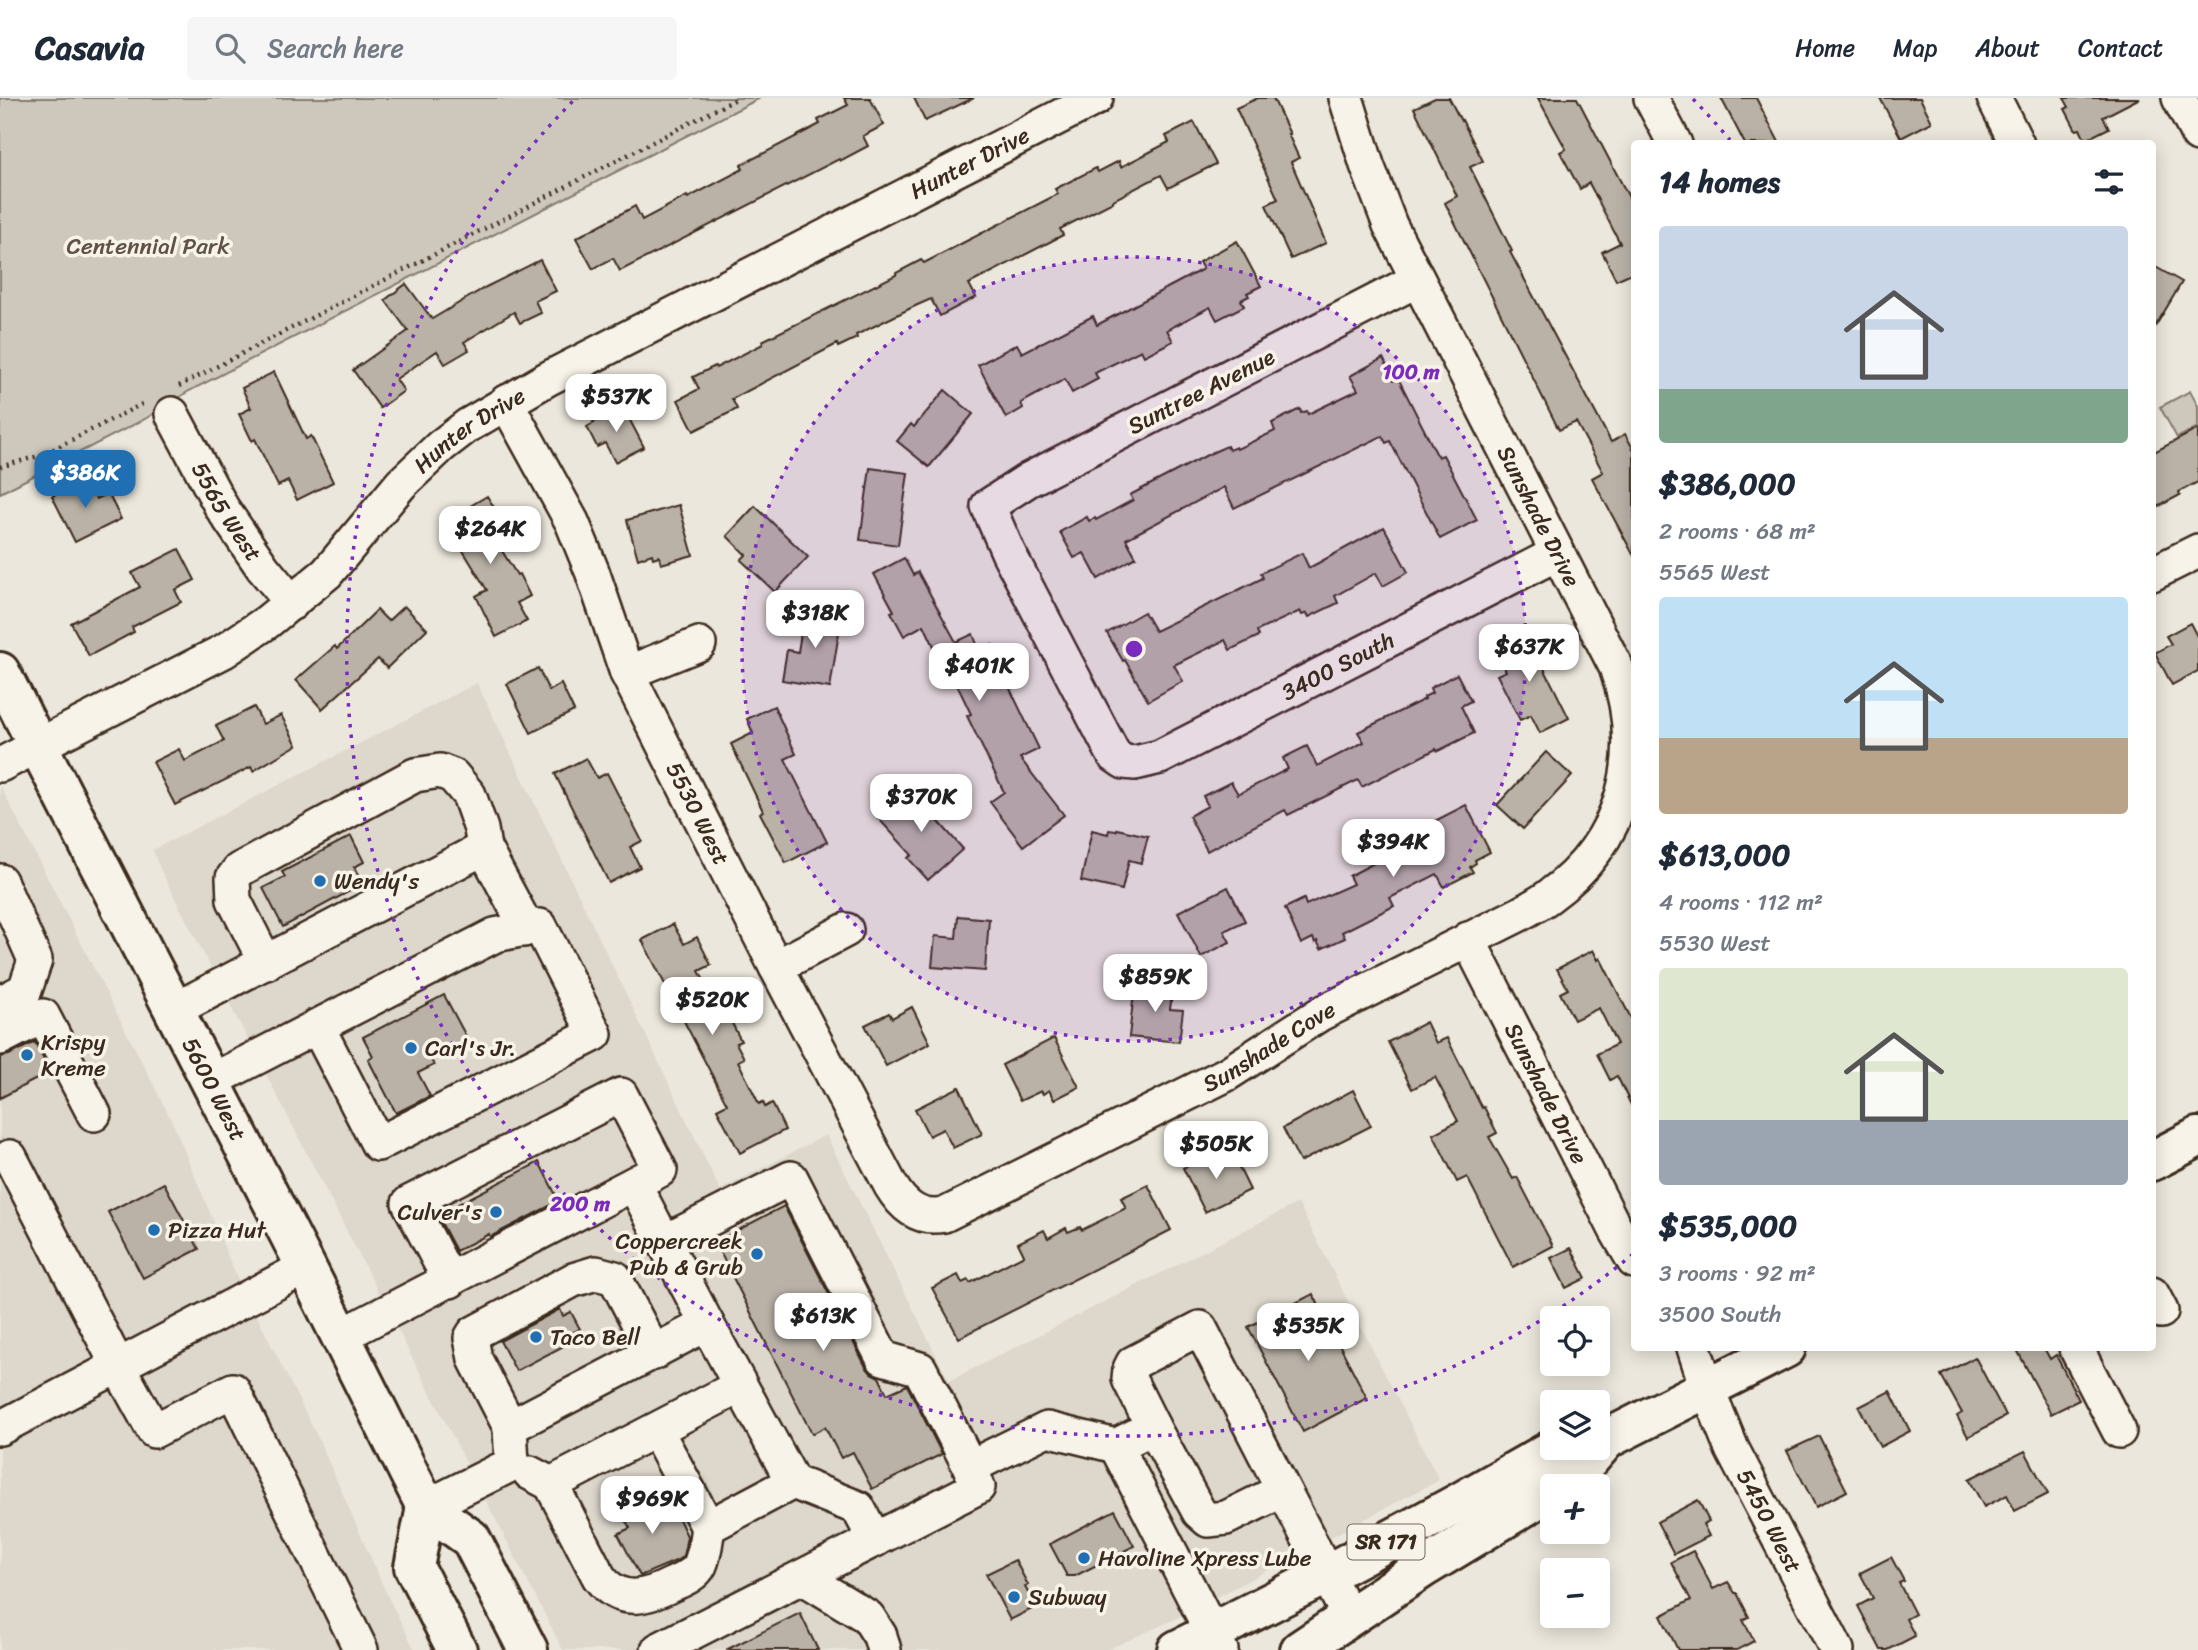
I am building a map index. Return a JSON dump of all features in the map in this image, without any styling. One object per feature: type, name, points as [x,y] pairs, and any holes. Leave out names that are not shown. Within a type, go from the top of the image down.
[{"type":"main road","name":"5600 West","points":[[0,672],[306,1267],[426,1507],[471,1539],[528,1650]]},
{"type":"main road","points":[[2156,1159],[2198,1137]]},
{"type":"main road","points":[[1610,1436],[1780,1351]]},
{"type":"main road","name":"SR 171","points":[[1177,1650],[1217,1641],[1327,1574],[1540,1456]]},
{"type":"main road","name":"SR 171","points":[[1304,1649],[1441,1557],[1540,1497]]},
{"type":"main road","points":[[426,1507],[414,1567],[457,1650]]},
{"type":"street","name":"Hunter Drive","points":[[0,765],[224,651],[267,622],[327,573],[418,467],[467,426],[506,402],[1042,110],[1096,98]]},
{"type":"street","name":"Sunshade Drive","points":[[1346,98],[1378,197],[1417,280],[1605,643],[1624,689],[1631,739],[1624,792],[1610,824],[1593,852],[1572,877],[1539,903],[1468,939],[1631,1256]]},
{"type":"street","points":[[1651,98],[1673,140]]},
{"type":"street","points":[[1994,98],[2015,140]]},
{"type":"street","points":[[2179,98],[2198,135]]},
{"type":"street","name":"Suntree Avenue","points":[[1114,755],[988,506],[1028,480],[1417,280]]},
{"type":"street","name":"5565 West","points":[[166,400],[222,508],[263,568],[292,603]]},
{"type":"street","name":"5530 West","points":[[506,402],[572,522],[628,673],[776,967],[897,1197],[915,1212]]},
{"type":"street","points":[[2156,572],[2198,551]]},
{"type":"street","name":"3400 South","points":[[1114,755],[1124,762],[1135,763],[1160,757],[1558,554]]},
{"type":"street","points":[[628,673],[699,644]]},
{"type":"street","points":[[266,963],[234,900],[233,878],[239,870],[415,775],[440,771],[453,776],[468,794],[481,829],[484,848],[521,917],[524,930]]},
{"type":"street","points":[[174,1010],[484,848]]},
{"type":"street","points":[[0,881],[35,960],[15,978],[25,990],[0,1003]]},
{"type":"street","points":[[211,1081],[317,1026],[495,935],[540,926],[595,1034],[378,1144],[317,1026]]},
{"type":"street","points":[[776,967],[846,930]]},
{"type":"street","name":"Sunshade Cove","points":[[915,1212],[933,1217],[955,1211],[1227,1074],[1301,1024],[1468,939]]},
{"type":"street","points":[[0,1038],[43,1016],[94,1114]]},
{"type":"street","points":[[341,1336],[450,1281],[660,1170],[621,1094],[409,1203],[450,1281]]},
{"type":"street","points":[[10,1157],[153,1431],[233,1390],[361,1650]]},
{"type":"street","points":[[658,1650],[978,1487],[920,1369],[883,1358],[791,1178],[664,1242]]},
{"type":"street","points":[[634,1184],[793,1482],[858,1508],[875,1540]]},
{"type":"street","points":[[0,1428],[306,1267]]},
{"type":"street","points":[[512,1464],[510,1427],[475,1359],[471,1338],[474,1333],[573,1280],[596,1273],[615,1278],[654,1353]]},
{"type":"street","points":[[510,1427],[708,1324]]},
{"type":"street","points":[[1283,1490],[1226,1518],[1208,1520],[1199,1512],[1129,1379],[1133,1363],[1200,1328],[1349,1618]]},
{"type":"street","points":[[1695,1351],[1707,1388]]},
{"type":"street","points":[[2078,1351],[2119,1431]]},
{"type":"street","points":[[551,1483],[740,1386]]},
{"type":"street","name":"5450 West","points":[[1707,1388],[1732,1449],[1836,1650]]},
{"type":"street","points":[[970,1467],[1047,1429],[1116,1446],[1153,1427]]},
{"type":"street","points":[[512,1464],[551,1483],[605,1585],[615,1592],[635,1597],[654,1593],[693,1573],[701,1562],[708,1527],[656,1430]]},
{"type":"street","points":[[1116,1446],[1217,1641]]},
{"type":"street","points":[[426,1507],[512,1464]]},
{"type":"street","points":[[708,1527],[793,1482]]},
{"type":"street","points":[[802,1577],[868,1617],[880,1636],[884,1650]]},
{"type":"path","points":[[0,467],[43,455],[166,400],[738,98]]},
{"type":"shaded area","points":[[477,683],[720,1190],[826,1135],[949,1381],[1298,1203],[1439,1480],[1173,1620],[1107,1650],[563,1650],[159,867],[153,850]]},
{"type":"shaded area","points":[[0,785],[172,1121],[234,1271],[319,1440],[388,1597],[415,1650],[0,1650]]},
{"type":"green space","name":"Centennial Park","points":[[0,98],[760,98],[189,391],[145,419],[0,493]]},
{"type":"green space","points":[[2190,391],[2198,406],[2198,427],[2177,438],[2160,407]]},
{"type":"building","points":[[844,98],[870,98],[884,125],[863,136],[868,146],[620,271],[613,258],[593,269],[576,238],[635,206],[642,220],[687,196],[688,198],[743,169],[741,165],[820,124],[818,120],[848,105]]},
{"type":"building","points":[[914,98],[974,98],[925,121]]},
{"type":"building","points":[[1258,98],[1273,98],[1290,134],[1299,158],[1291,162],[1326,243],[1291,259],[1266,205],[1278,199],[1236,108]]},
{"type":"building","points":[[1435,98],[1449,98],[1483,161],[1470,167],[1512,251],[1510,252],[1611,442],[1625,434],[1631,445],[1631,550],[1592,478],[1603,472],[1576,422],[1559,430],[1445,203],[1457,196],[1414,108]]},
{"type":"building","points":[[1538,98],[1577,98],[1631,201],[1631,273],[1616,280],[1602,252],[1620,243],[1589,183],[1580,189],[1560,152],[1566,149]]},
{"type":"building","points":[[1721,98],[1756,98],[1778,140],[1743,140]]},
{"type":"building","points":[[1880,98],[1920,98],[1932,122],[1901,138]]},
{"type":"building","points":[[2064,98],[2140,98],[2103,117],[2109,128],[2085,140],[2080,129],[2076,130],[2065,109],[2069,107]]},
{"type":"building","points":[[1194,122],[1216,164],[1168,188],[1161,175],[1060,229],[1063,235],[969,284],[976,297],[940,316],[931,299],[913,307],[856,335],[857,338],[838,347],[837,344],[732,399],[737,409],[694,431],[678,400],[699,389],[693,377],[763,344],[762,341],[921,260],[924,263],[1058,194],[1055,189],[1096,168],[1098,172],[1119,161],[1121,167],[1169,142],[1166,136]]},
{"type":"building","points":[[1237,241],[1261,286],[1247,293],[1249,296],[1241,300],[1244,306],[1217,320],[1210,307],[1167,330],[1173,341],[1144,356],[1141,350],[1095,373],[1098,379],[1072,393],[1065,379],[1021,403],[1023,408],[1006,418],[978,365],[1017,344],[1022,353],[1093,316],[1097,325],[1203,269],[1199,262]]},
{"type":"building","points":[[540,260],[556,291],[535,301],[541,313],[520,323],[514,312],[464,342],[469,350],[445,364],[437,351],[396,379],[404,391],[380,408],[353,370],[408,331],[385,300],[406,284],[432,319],[486,287]]},
{"type":"building","points":[[2156,267],[2182,282],[2156,325]]},
{"type":"building","points":[[1383,358],[1394,380],[1398,378],[1438,457],[1443,455],[1477,520],[1440,539],[1390,441],[1386,443],[1382,436],[1234,508],[1224,487],[1126,539],[1136,557],[1098,579],[1084,553],[1074,558],[1060,532],[1087,517],[1089,521],[1095,518],[1096,520],[1133,500],[1130,495],[1209,454],[1227,446],[1229,450],[1236,447],[1237,449],[1275,431],[1272,423],[1300,409],[1301,413],[1307,411],[1308,414],[1358,390],[1350,376]]},
{"type":"building","points":[[274,372],[306,439],[311,436],[333,482],[297,500],[288,481],[278,486],[255,439],[252,441],[239,414],[251,408],[242,388]]},
{"type":"building","points":[[945,390],[973,414],[929,467],[897,441],[911,424],[914,427]]},
{"type":"building","points":[[623,407],[644,447],[615,462],[605,443],[597,447],[587,427]]},
{"type":"building","points":[[2198,429],[2198,482],[2156,508],[2156,451]]},
{"type":"building","points":[[870,468],[908,473],[898,545],[860,540]]},
{"type":"building","points":[[86,479],[96,499],[108,493],[121,519],[75,542],[52,496]]},
{"type":"building","points":[[487,496],[503,522],[489,530],[517,575],[519,574],[530,596],[517,603],[527,621],[496,637],[476,596],[487,590],[445,521]]},
{"type":"building","points":[[679,505],[693,555],[661,564],[659,556],[653,558],[652,554],[638,559],[627,520]]},
{"type":"building","points":[[755,506],[808,557],[775,592],[741,560],[746,555],[727,536]]},
{"type":"building","points":[[1384,527],[1408,572],[1383,586],[1376,573],[1335,596],[1338,603],[1309,617],[1307,613],[1302,615],[1300,611],[1257,631],[1259,636],[1230,650],[1225,640],[1174,665],[1183,681],[1148,701],[1107,633],[1144,612],[1155,631],[1263,578],[1261,573],[1302,553],[1309,568]]},
{"type":"building","points":[[179,549],[195,580],[175,590],[181,602],[132,627],[134,632],[89,656],[71,623],[140,587],[132,573]]},
{"type":"building","points":[[904,558],[913,575],[918,572],[956,642],[973,634],[978,647],[984,645],[985,649],[992,645],[1039,749],[1020,758],[1064,815],[1023,846],[990,802],[1004,792],[967,716],[971,714],[950,670],[946,672],[924,625],[904,636],[874,574]]},
{"type":"building","points":[[404,606],[427,629],[387,668],[378,659],[322,709],[296,680],[335,646],[337,649],[377,610],[388,621]]},
{"type":"building","points":[[805,608],[842,614],[830,688],[782,680],[787,650],[798,652]]},
{"type":"building","points":[[2190,623],[2198,638],[2198,671],[2172,685],[2156,655],[2171,644],[2166,636]]},
{"type":"building","points":[[1526,632],[1569,718],[1540,733],[1531,715],[1520,720],[1497,675],[1506,671],[1494,648]]},
{"type":"building","points":[[538,668],[549,691],[561,684],[574,711],[531,733],[507,684]]},
{"type":"building","points":[[1457,674],[1471,701],[1461,706],[1474,733],[1362,787],[1358,780],[1288,815],[1285,810],[1207,851],[1189,816],[1208,806],[1203,796],[1231,782],[1238,794],[1288,769],[1283,758],[1307,746],[1317,766],[1364,742],[1358,732],[1425,699],[1424,697],[1432,693],[1430,688]]},
{"type":"building","points":[[774,706],[796,754],[785,759],[827,842],[786,863],[760,813],[763,811],[731,744],[753,733],[747,719]]},
{"type":"building","points":[[254,707],[263,724],[281,715],[297,745],[253,771],[251,767],[175,805],[153,762],[179,749],[185,761],[224,741],[216,726]]},
{"type":"building","points":[[1546,752],[1572,776],[1523,829],[1497,805]]},
{"type":"building","points":[[586,758],[597,778],[607,773],[642,841],[630,847],[640,867],[609,883],[555,774]]},
{"type":"building","points":[[910,789],[963,849],[928,880],[908,858],[912,855],[878,818]]},
{"type":"building","points":[[1466,805],[1490,852],[1475,860],[1476,863],[1470,867],[1473,872],[1444,887],[1437,874],[1390,898],[1394,906],[1342,932],[1345,938],[1321,949],[1313,938],[1301,944],[1285,908],[1304,899],[1306,905],[1353,884],[1349,876],[1430,834],[1425,826]]},
{"type":"building","points":[[1117,829],[1148,836],[1141,863],[1129,860],[1122,890],[1081,881],[1092,830],[1108,834],[1109,830]]},
{"type":"building","name":"Wendy's","points":[[351,836],[364,862],[354,867],[363,884],[283,927],[263,888],[285,877],[282,872]]},
{"type":"building","points":[[1228,887],[1245,921],[1224,931],[1230,942],[1201,957],[1178,912]]},
{"type":"building","points":[[958,916],[989,919],[985,971],[932,967],[935,936],[956,938]]},
{"type":"building","points":[[673,924],[684,944],[697,937],[711,965],[699,971],[723,1017],[728,1015],[741,1041],[736,1043],[744,1058],[738,1061],[759,1104],[763,1102],[765,1107],[772,1103],[785,1130],[740,1153],[717,1109],[727,1104],[642,940]]},
{"type":"building","points":[[1593,950],[1598,960],[1600,958],[1631,1018],[1631,1105],[1617,1076],[1610,1080],[1597,1054],[1617,1044],[1599,1008],[1574,1020],[1560,993],[1568,989],[1557,969]]},
{"type":"building","points":[[1135,983],[1173,986],[1170,1009],[1183,1010],[1179,1042],[1129,1037]]},
{"type":"building","name":"Carl's Jr.","points":[[444,995],[468,1040],[431,1060],[434,1065],[418,1073],[430,1096],[396,1113],[368,1059],[373,1056],[363,1037]]},
{"type":"building","points":[[912,1007],[930,1043],[886,1066],[865,1025],[889,1013],[892,1018]]},
{"type":"building","points":[[1426,1022],[1436,1043],[1447,1038],[1497,1133],[1489,1137],[1513,1179],[1517,1177],[1553,1246],[1513,1267],[1467,1177],[1457,1182],[1433,1134],[1458,1121],[1435,1077],[1412,1089],[1388,1042]]},
{"type":"building","points":[[1054,1038],[1079,1087],[1054,1100],[1049,1090],[1020,1101],[1002,1065]]},
{"type":"building","name":"Krispy Kreme","points":[[35,1042],[50,1072],[0,1098],[0,1057]]},
{"type":"building","points":[[959,1087],[982,1134],[953,1148],[943,1129],[929,1136],[915,1109]]},
{"type":"building","points":[[1353,1090],[1371,1126],[1300,1162],[1283,1128]]},
{"type":"building","points":[[1209,1155],[1213,1165],[1233,1155],[1250,1190],[1205,1212],[1183,1168]]},
{"type":"building","name":"Culver's","points":[[539,1162],[559,1201],[490,1237],[489,1234],[456,1251],[437,1215]]},
{"type":"building","name":"Pizza Hut","points":[[164,1183],[199,1249],[143,1278],[108,1212]]},
{"type":"building","points":[[1148,1185],[1171,1230],[959,1338],[932,1288],[958,1275],[962,1283],[968,1280],[970,1283],[1024,1255],[1018,1243],[1044,1230],[1048,1238],[1066,1228],[1068,1232],[1080,1227],[1082,1230],[1126,1208],[1121,1198]]},
{"type":"building","points":[[784,1206],[866,1367],[879,1377],[887,1394],[907,1385],[942,1454],[872,1489],[853,1452],[841,1458],[825,1427],[812,1434],[715,1242]]},
{"type":"building","points":[[1571,1248],[1586,1278],[1566,1288],[1551,1258]]},
{"type":"building","points":[[1313,1294],[1367,1398],[1303,1432],[1248,1327]]},
{"type":"building","name":"Taco Bell","points":[[560,1309],[563,1316],[571,1312],[580,1329],[572,1333],[575,1340],[516,1371],[500,1341]]},
{"type":"building","points":[[2018,1351],[2046,1351],[2050,1359],[2056,1355],[2079,1400],[2051,1414]]},
{"type":"building","points":[[1975,1357],[2006,1416],[1968,1437],[1957,1416],[1962,1413],[1941,1375]]},
{"type":"building","points":[[1890,1391],[1910,1431],[1880,1447],[1859,1407]]},
{"type":"building","points":[[1819,1436],[1847,1491],[1816,1507],[1787,1451]]},
{"type":"building","points":[[2025,1451],[2048,1494],[2015,1511],[2007,1495],[1984,1507],[1969,1479]]},
{"type":"building","points":[[657,1494],[671,1520],[678,1517],[687,1536],[685,1547],[683,1556],[678,1560],[640,1576],[618,1534],[630,1528],[621,1512]]},
{"type":"building","points":[[1698,1500],[1709,1521],[1703,1524],[1709,1536],[1674,1554],[1657,1522]]},
{"type":"building","name":"Havoline Xpress Lube","points":[[1115,1510],[1134,1546],[1075,1576],[1067,1576],[1050,1544]]},
{"type":"building","points":[[1693,1551],[1713,1589],[1728,1582],[1737,1593],[1749,1617],[1743,1620],[1754,1641],[1737,1650],[1678,1650],[1661,1616],[1691,1600],[1671,1562]]},
{"type":"building","points":[[1891,1557],[1904,1581],[1899,1583],[1915,1614],[1906,1619],[1915,1636],[1888,1650],[1881,1650],[1858,1606],[1873,1598],[1860,1573]]},
{"type":"building","name":"Subway","points":[[1015,1560],[1036,1607],[1010,1620],[986,1574]]},
{"type":"building","points":[[800,1613],[818,1650],[726,1650]]},
{"type":"place","name":"Wendy's","points":[[320,881]]},
{"type":"place","name":"Carl's Jr.","points":[[411,1048]]},
{"type":"place","name":"Krispy Kreme","points":[[27,1055]]},
{"type":"place","name":"Culver's","points":[[496,1212]]},
{"type":"place","name":"Pizza Hut","points":[[154,1230]]},
{"type":"place","name":"Coppercreek Pub & Grub","points":[[757,1254]]},
{"type":"place","name":"Taco Bell","points":[[536,1337]]},
{"type":"place","name":"Havoline Xpress Lube","points":[[1084,1558]]},
{"type":"place","name":"Subway","points":[[1014,1597]]}]
